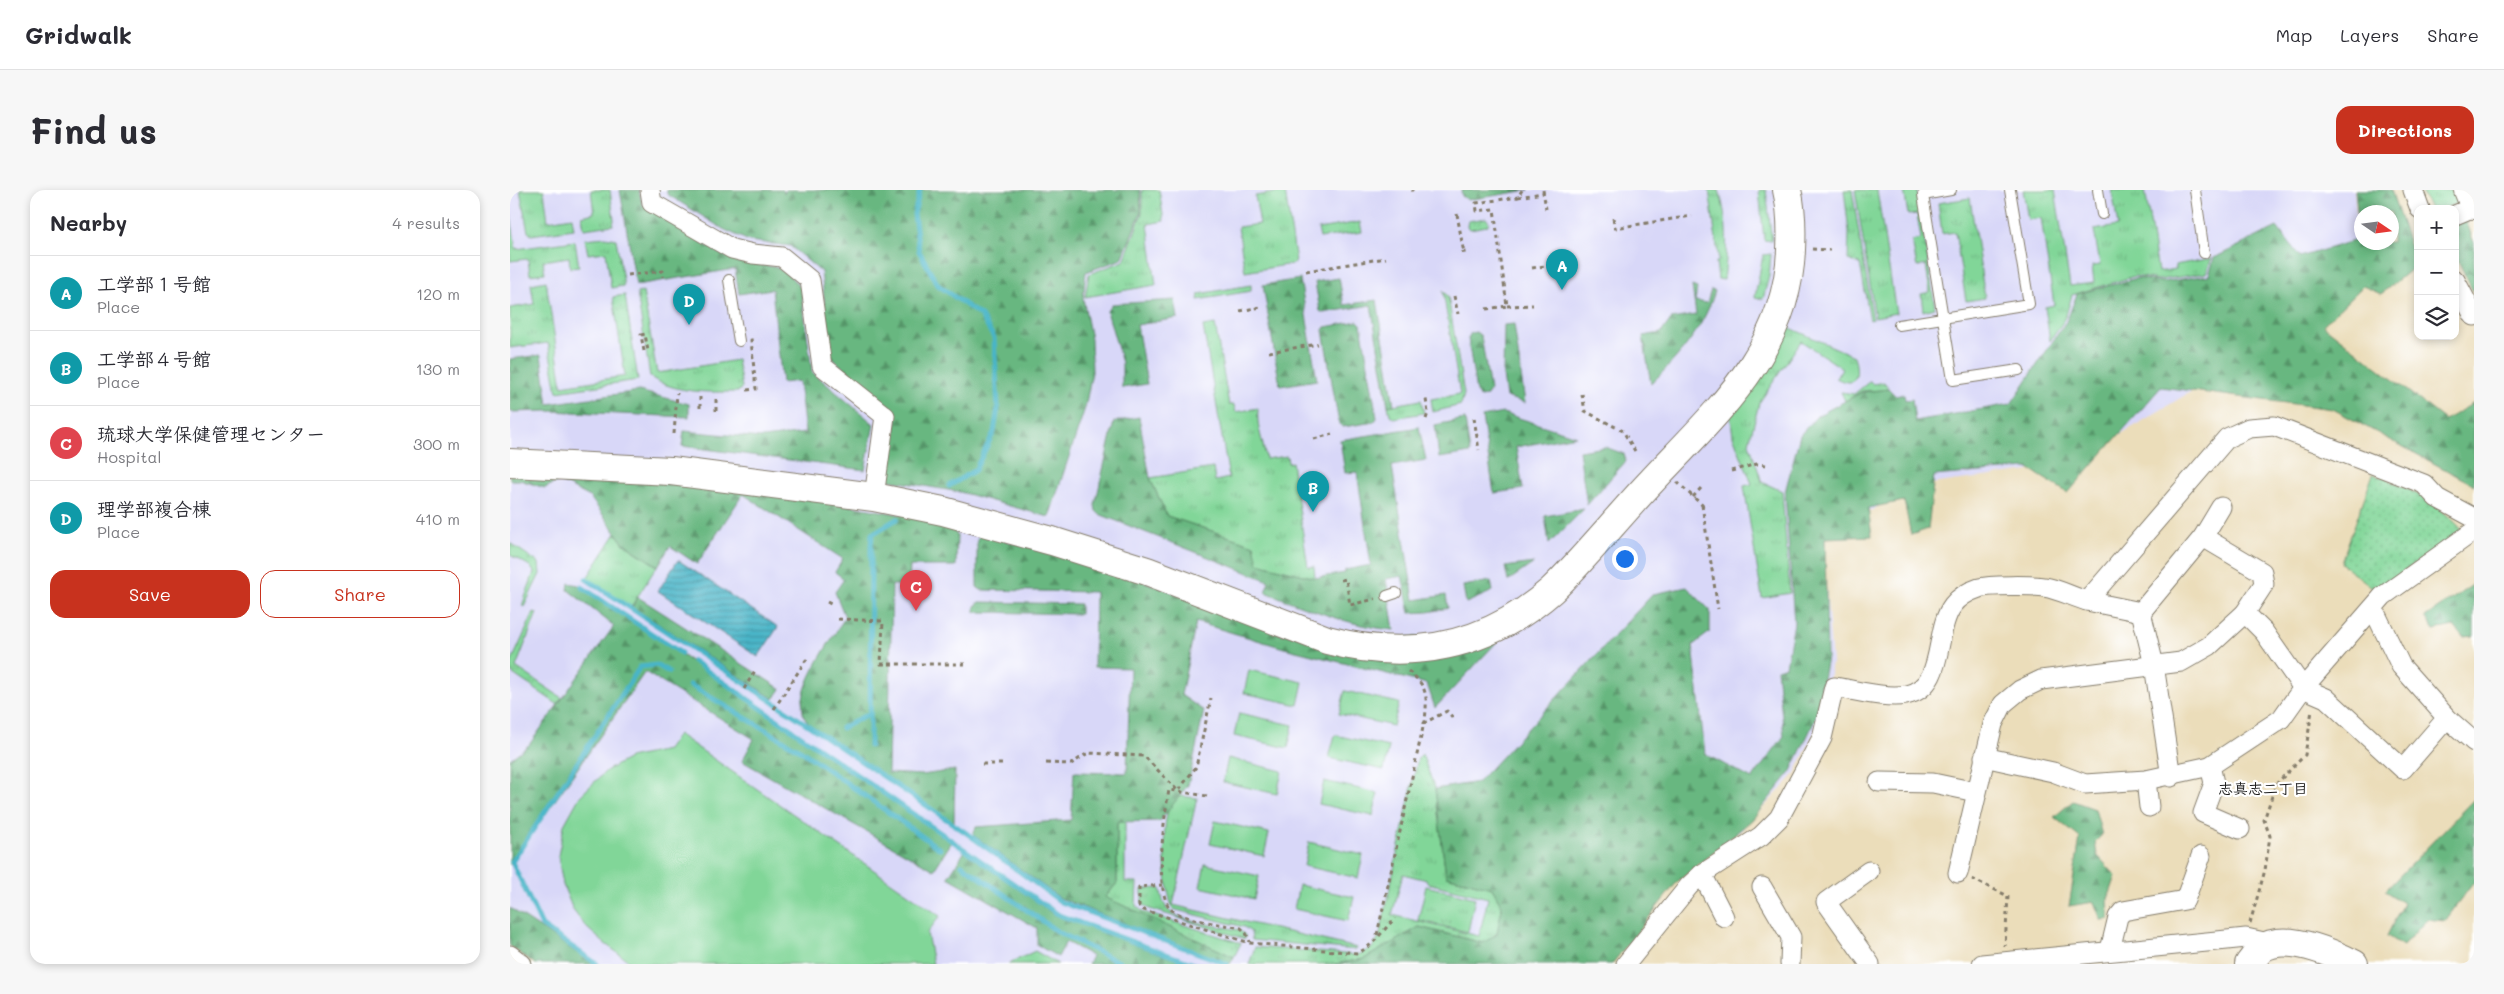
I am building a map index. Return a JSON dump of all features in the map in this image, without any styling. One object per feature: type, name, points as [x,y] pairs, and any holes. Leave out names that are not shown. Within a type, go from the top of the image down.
[{"type":"main road","points":[[510,463],[671,471],[874,497],[958,514],[1070,546],[1171,580],[1327,640],[1376,650],[1401,651],[1437,647],[1473,637],[1512,620],[1552,590],[1747,376],[1772,332],[1786,290],[1791,262],[1792,236],[1787,190]]},
{"type":"main road","points":[[2468,190],[2474,206]]},
{"type":"main road","points":[[2248,951],[2261,949],[2273,944],[2300,945],[2328,951],[2354,964]]},
{"type":"street","points":[[650,190],[652,203],[707,236],[732,249],[752,254],[782,257],[810,280],[822,366],[885,416],[874,497]]},
{"type":"street","points":[[2413,190],[2419,205]]},
{"type":"street","points":[[2459,213],[2474,206]]},
{"type":"street","points":[[2459,288],[2474,316]]},
{"type":"street","points":[[2087,602],[2227,438],[2248,428],[2274,426],[2424,484],[2437,498],[2474,518]]},
{"type":"street","points":[[2142,612],[2203,537],[2221,507]]},
{"type":"street","points":[[1984,757],[2053,772],[2086,784],[2170,777],[2210,766],[2281,719],[2308,690],[2383,596],[2474,531]]},
{"type":"street","points":[[1958,873],[1984,757],[1993,724],[2004,704],[2020,690],[2041,680],[2181,662],[2208,646],[2245,613],[2264,584],[2262,572],[2203,537]]},
{"type":"street","points":[[1626,964],[1689,886],[1702,874],[1761,836],[1779,818],[1822,738],[1834,687],[1907,695],[1926,684],[1936,664],[1944,625],[1953,605],[1966,593],[1980,588],[2044,587],[2087,602],[2142,612]]},
{"type":"street","points":[[2373,608],[2401,666],[2448,718],[2474,742]]},
{"type":"street","points":[[2142,612],[2154,665],[2170,777]]},
{"type":"street","points":[[2245,613],[2264,632],[2308,690],[2326,698],[2403,769],[2448,718]]},
{"type":"street","points":[[2210,766],[2214,783],[2203,813],[2240,828]]},
{"type":"street","points":[[2146,780],[2149,807]]},
{"type":"street","points":[[1879,782],[1933,783],[1976,792]]},
{"type":"street","points":[[2110,950],[2118,917],[2123,911],[2186,900],[2201,856]]},
{"type":"street","points":[[1869,871],[1826,902],[1870,964]]},
{"type":"street","points":[[1702,874],[1724,917]]},
{"type":"street","points":[[1762,887],[1791,937],[1790,964]]},
{"type":"street","points":[[1982,964],[2110,950],[2248,951]]},
{"type":"lane","points":[[1951,190],[1923,192],[1953,380],[2019,370]]},
{"type":"lane","points":[[1899,325],[2029,304],[2010,190]]},
{"type":"lane","points":[[2098,190],[2102,214]]},
{"type":"lane","points":[[2195,190],[2204,253]]},
{"type":"lane","points":[[729,280],[739,341]]},
{"type":"path","points":[[1518,197],[1522,190]]},
{"type":"path","points":[[1507,306],[1494,209],[1477,211],[1476,203],[1543,192],[1546,209]]},
{"type":"path","points":[[1457,214],[1463,248],[1466,252],[1459,253]]},
{"type":"path","points":[[1613,218],[1615,228],[1692,216]]},
{"type":"path","points":[[1306,271],[1386,258]]},
{"type":"path","points":[[1532,268],[1545,266]]},
{"type":"path","points":[[628,276],[663,271],[663,277]]},
{"type":"path","points":[[1454,296],[1458,314]]},
{"type":"path","points":[[1486,309],[1532,305]]},
{"type":"path","points":[[1240,311],[1261,307]]},
{"type":"path","points":[[747,390],[756,389],[751,340],[754,340]]},
{"type":"path","points":[[1269,352],[1318,344]]},
{"type":"path","points":[[674,434],[677,393]]},
{"type":"path","points":[[1582,394],[1585,411],[1623,430],[1635,451]]},
{"type":"path","points":[[700,398],[700,408]]},
{"type":"path","points":[[716,398],[716,411]]},
{"type":"path","points":[[1426,399],[1428,412],[1426,419]]},
{"type":"path","points":[[1474,418],[1479,450]]},
{"type":"path","points":[[1314,439],[1332,434]]},
{"type":"path","points":[[1731,471],[1757,464],[1767,465]]},
{"type":"path","points":[[1671,477],[1702,505],[1718,609]]},
{"type":"path","points":[[1693,497],[1701,488]]},
{"type":"path","points":[[1702,505],[1708,504]]},
{"type":"path","points":[[1341,580],[1346,579],[1350,605],[1376,598]]},
{"type":"path","points":[[828,602],[833,605]]},
{"type":"path","points":[[838,619],[883,621],[882,664],[968,664]]},
{"type":"path","points":[[774,709],[806,660],[810,663]]},
{"type":"path","points":[[744,689],[756,668]]},
{"type":"path","points":[[1377,936],[1424,723],[1427,698],[1423,685]]},
{"type":"path","points":[[2248,951],[2270,836],[2264,820],[2276,784],[2305,755],[2312,721],[2308,690]]},
{"type":"path","points":[[1178,791],[1196,767],[1211,698]]},
{"type":"path","points":[[1424,723],[1447,711],[1455,720]]},
{"type":"path","points":[[1046,763],[1071,764],[1088,753],[1144,756],[1178,791]]},
{"type":"path","points":[[982,764],[1004,764]]},
{"type":"path","points":[[1207,796],[1169,790],[1162,826],[1163,885],[1166,900],[1171,910],[1182,915],[1240,928],[1246,933],[1250,943]]},
{"type":"path","points":[[1958,873],[2008,896],[2005,921],[2006,939],[2001,961]]},
{"type":"path","points":[[1163,885],[1139,887],[1139,906],[1144,910],[1250,943],[1357,953],[1368,948],[1395,918]]},
{"type":"shaded area","points":[[510,190],[2354,190],[2354,242],[2205,383],[2068,466],[1922,485],[1822,535],[1832,662],[1822,717],[1794,775],[1740,832],[1670,881],[1604,964],[546,964],[510,939]]},
{"type":"green space","points":[[520,190],[544,190],[548,221],[572,217],[574,229],[531,235],[528,232]]},
{"type":"green space","points":[[591,190],[610,190],[613,225],[584,229],[582,216],[594,213]]},
{"type":"green space","points":[[620,190],[639,190],[642,204],[717,252],[737,262],[776,267],[790,276],[801,288],[812,372],[874,424],[865,470],[682,446],[684,431],[762,438],[805,433],[799,381],[782,383],[772,289],[739,294],[735,269],[636,285]]},
{"type":"green space","points":[[667,190],[783,190],[784,193],[786,190],[1140,190],[1141,212],[1122,259],[1086,272],[1083,298],[1091,339],[1092,372],[1085,408],[1049,517],[960,492],[888,480],[897,416],[831,357],[821,272],[790,246],[749,241],[723,229],[667,194]]},
{"type":"green space","points":[[1142,190],[1159,190],[1164,221],[1148,224],[1156,285],[1085,297],[1089,274],[1124,261],[1142,213]]},
{"type":"green space","points":[[1461,190],[1529,190],[1468,200],[1462,196]]},
{"type":"green space","points":[[1709,190],[1719,190],[1726,223],[1727,246],[1724,280],[1718,279],[1716,262],[1719,261]]},
{"type":"green space","points":[[1759,190],[1766,190],[1772,241],[1764,240]]},
{"type":"green space","points":[[1844,190],[1852,190],[1873,319],[1870,320],[1860,264],[1848,260],[1849,232]]},
{"type":"green space","points":[[1855,190],[1877,190],[1896,313],[1875,317]]},
{"type":"green space","points":[[1904,190],[1917,190],[1935,308],[1923,311],[1921,294],[1930,292],[1926,265],[1917,267],[1912,241],[1921,239],[1917,214],[1908,215]]},
{"type":"green space","points":[[2023,190],[2055,190],[2070,286],[2094,283],[2092,266],[2100,265],[2094,230],[2118,226],[2112,190],[2145,190],[2158,272],[2175,269],[2175,265],[2212,258],[2206,273],[2159,280],[2135,276],[2072,295],[2065,319],[2050,341],[2045,307],[2054,305],[2041,218],[2028,220]]},
{"type":"green space","points":[[2355,190],[2391,190],[2396,205],[2357,205]]},
{"type":"green space","points":[[2421,190],[2452,190],[2458,203],[2453,205],[2428,205]]},
{"type":"green space","points":[[1285,191],[1296,261],[1292,264],[1245,272],[1238,227],[1260,224],[1255,196]]},
{"type":"green space","points":[[1970,198],[1985,298],[1966,301],[1955,232],[1942,234],[1938,203]]},
{"type":"green space","points":[[510,210],[516,249],[575,241],[579,267],[570,268],[569,257],[543,261],[545,273],[530,275],[528,259],[510,261]]},
{"type":"green space","points":[[2399,214],[2414,259],[2414,267],[2381,294],[2363,286],[2323,325],[2445,420],[2474,403],[2474,485],[2333,409],[2161,387],[2068,493],[2027,468],[1934,476],[1928,529],[1911,535],[1904,501],[1868,508],[1872,536],[1825,538],[1827,658],[1815,720],[1790,773],[1752,820],[1677,882],[1612,964],[1335,964],[1364,959],[1419,927],[1483,943],[1497,934],[1502,906],[1492,888],[1446,876],[1435,789],[1478,782],[1653,594],[1687,587],[1710,610],[1710,632],[1693,645],[1705,754],[1752,779],[1784,736],[1777,669],[1786,666],[1794,623],[1785,492],[1800,435],[1817,416],[1862,392],[1889,389],[1896,396],[1904,394],[1905,400],[1912,399],[1915,421],[2011,404],[2067,320],[2077,294],[2137,278],[2162,282],[2209,275],[2214,258],[2277,227],[2300,257],[2354,241],[2354,250],[2399,250]]},
{"type":"green space","points":[[1486,218],[1489,222],[1487,226],[1470,229],[1467,226],[1468,221]]},
{"type":"green space","points":[[2466,220],[2474,243],[2474,294],[2459,262],[2459,223]]},
{"type":"green space","points":[[1360,222],[1362,232],[1320,238],[1318,229]]},
{"type":"green space","points":[[605,237],[616,239],[624,286],[611,288],[606,252],[588,254],[585,239]]},
{"type":"green space","points":[[1771,254],[1769,276],[1763,299],[1755,297],[1763,255]]},
{"type":"green space","points":[[1339,278],[1344,305],[1377,300],[1394,405],[1388,406],[1371,305],[1323,313],[1320,311],[1315,282]]},
{"type":"green space","points":[[1300,279],[1317,380],[1280,386],[1263,285]]},
{"type":"green space","points":[[546,281],[562,386],[625,376],[613,297],[625,295],[638,380],[557,392],[548,343],[510,348],[510,308],[534,304],[531,284]]},
{"type":"green space","points":[[1251,285],[1251,291],[1198,300],[1199,294]]},
{"type":"green space","points":[[1692,286],[1697,288],[1695,301],[1707,303],[1711,290],[1715,291],[1710,305],[1689,342],[1651,384],[1643,336],[1661,333],[1671,319],[1696,315]]},
{"type":"green space","points":[[1443,291],[1448,296],[1464,394],[1461,405],[1433,412],[1431,399],[1460,394]]},
{"type":"green space","points":[[643,292],[657,373],[737,360],[742,387],[738,392],[693,391],[671,387],[650,377],[637,293]]},
{"type":"green space","points":[[1175,300],[1178,318],[1137,325],[1147,384],[1122,388],[1122,363],[1107,311],[1112,304]]},
{"type":"green space","points":[[1358,321],[1361,324],[1377,418],[1374,422],[1343,427],[1339,424],[1323,330],[1325,327]]},
{"type":"green space","points":[[1215,324],[1229,405],[1234,405],[1236,412],[1258,408],[1259,427],[1266,459],[1287,456],[1288,463],[1292,462],[1308,567],[1314,566],[1315,578],[1257,563],[1254,545],[1167,516],[1150,478],[1213,468],[1215,481],[1229,478],[1203,326]]},
{"type":"green space","points":[[1514,324],[1525,403],[1506,397],[1503,375],[1504,325]]},
{"type":"green space","points":[[1788,327],[1854,356],[1856,374],[1853,381],[1849,382],[1836,378],[1842,368],[1801,341],[1759,403],[1749,443],[1762,482],[1782,491],[1790,593],[1762,598],[1744,486],[1752,484],[1733,436],[1730,413]]},
{"type":"green space","points":[[1476,332],[1481,336],[1490,390],[1487,396],[1480,397],[1476,392],[1468,338],[1471,333]]},
{"type":"green space","points":[[541,355],[548,404],[639,391],[689,404],[689,417],[549,411],[510,412],[510,359]]},
{"type":"green space","points":[[1870,381],[1873,384],[1884,382],[1889,388],[1886,390],[1862,391],[1845,401],[1841,392],[1854,394]]},
{"type":"green space","points":[[1421,400],[1424,413],[1394,418],[1390,415],[1388,406]]},
{"type":"green space","points":[[1503,413],[1576,436],[1516,447],[1523,489],[1494,493],[1482,417]]},
{"type":"green space","points":[[1139,417],[1150,478],[1167,516],[1254,545],[1258,563],[1315,578],[1345,573],[1345,570],[1371,565],[1357,472],[1345,473],[1340,440],[1419,427],[1426,460],[1392,466],[1414,600],[1446,595],[1448,608],[1410,613],[1402,576],[1386,579],[1394,630],[1360,625],[1265,592],[1269,581],[1099,514],[1096,511],[1095,505],[1114,422]]},
{"type":"green space","points":[[1465,419],[1470,453],[1439,458],[1435,425]]},
{"type":"green space","points":[[1605,447],[1624,454],[1626,461],[1587,505],[1579,451]]},
{"type":"green space","points":[[510,472],[757,490],[951,523],[957,536],[956,566],[910,566],[909,585],[892,585],[888,773],[922,775],[955,770],[954,823],[810,726],[804,716],[803,701],[805,689],[824,650],[845,617],[835,592],[844,579],[835,572],[843,559],[743,494],[697,564],[670,546],[658,566],[624,544],[590,497],[559,481],[545,488],[520,480],[510,480]]},
{"type":"green space","points":[[2373,474],[2398,484],[2422,497],[2444,512],[2463,531],[2376,590],[2341,563]]},
{"type":"green space","points":[[1584,509],[1549,544],[1545,516]]},
{"type":"green space","points":[[616,533],[624,544],[657,566],[631,607],[587,578]]},
{"type":"green space","points":[[980,534],[1114,570],[1281,634],[1493,639],[1495,644],[1435,708],[1427,684],[1284,648],[1196,622],[1181,695],[1204,711],[1188,785],[1160,821],[1117,822],[1117,883],[1105,897],[1234,957],[1230,964],[1226,964],[1060,898],[973,835],[976,827],[1071,820],[1074,772],[1127,773],[1130,668],[1094,667],[1095,592],[981,590],[977,587],[977,540]]},
{"type":"green space","points":[[510,543],[539,563],[540,574],[524,607],[522,606],[534,572],[530,566],[510,555]]},
{"type":"green space","points":[[1534,563],[1508,581],[1505,567]]},
{"type":"green space","points":[[1491,581],[1493,591],[1466,603],[1463,586]]},
{"type":"green space","points":[[569,583],[579,585],[953,840],[934,870],[742,761],[754,739],[645,672],[510,865],[510,759],[529,745],[614,626],[568,590]]},
{"type":"green space","points":[[2474,584],[2474,636],[2463,637],[2454,626],[2434,630],[2425,617]]},
{"type":"green space","points":[[638,597],[781,689],[774,699],[632,607]]},
{"type":"green space","points":[[980,602],[1080,604],[1080,614],[975,612],[975,606]]},
{"type":"green space","points":[[534,612],[537,613],[516,667],[562,698],[557,704],[510,672],[510,665]]},
{"type":"green space","points":[[1249,670],[1303,682],[1298,705],[1244,693]]},
{"type":"green space","points":[[1345,691],[1399,703],[1393,726],[1339,714]]},
{"type":"green space","points":[[1239,713],[1293,725],[1288,748],[1234,736]]},
{"type":"green space","points":[[678,734],[940,916],[927,933],[933,964],[633,964],[586,927],[573,910],[563,885],[558,856],[564,825],[580,796],[606,771],[629,758],[667,750]]},
{"type":"green space","points":[[1335,735],[1389,747],[1384,770],[1329,758]]},
{"type":"green space","points":[[1422,754],[1435,789],[1446,876],[1492,888],[1502,906],[1497,934],[1483,943],[1419,927],[1364,959],[1335,964],[1249,964],[1255,947],[1358,955],[1372,948],[1379,938],[1418,758]],"holes":[[[1403,874],[1427,880],[1427,883],[1488,898],[1479,936],[1392,915]]]},
{"type":"green space","points":[[1228,758],[1282,771],[1277,794],[1223,782]]},
{"type":"green space","points":[[1324,781],[1378,793],[1373,816],[1319,804]]},
{"type":"green space","points":[[1180,796],[1197,798],[1173,905],[1357,948],[1356,950],[1252,940],[1251,932],[1244,927],[1173,909],[1166,875],[1164,845],[1168,811]]},
{"type":"green space","points":[[2474,799],[2474,882],[2445,921],[2427,919],[2403,946],[2387,936],[2403,903],[2385,891]]},
{"type":"green space","points":[[2073,801],[2095,809],[2102,835],[2095,842],[2097,855],[2116,876],[2108,899],[2109,919],[2101,920],[2094,902],[2069,906],[2080,838],[2054,817]]},
{"type":"green space","points":[[1215,821],[1269,833],[1264,856],[1210,844]]},
{"type":"green space","points":[[1117,822],[1125,822],[1125,882],[1137,882],[1136,906],[1143,912],[1241,943],[1234,957],[1105,898],[1117,883]]},
{"type":"green space","points":[[1309,842],[1363,855],[1358,878],[1304,866]]},
{"type":"green space","points":[[965,851],[1055,915],[1188,964],[1088,964],[1092,956],[1066,942],[1058,957],[1037,945],[1037,928],[948,877]]},
{"type":"green space","points":[[1205,864],[1259,876],[1254,899],[1200,887]]},
{"type":"green space","points":[[1299,885],[1354,897],[1348,921],[1294,909]]},
{"type":"green space","points":[[1426,886],[1475,898],[1468,932],[1418,920]]},
{"type":"green space","points":[[1160,888],[1165,906],[1175,915],[1192,921],[1239,930],[1245,935],[1245,939],[1147,908],[1142,904],[1142,889]]},
{"type":"green space","points":[[510,908],[594,964],[535,964],[510,946]]},
{"type":"green space","points":[[1035,951],[1058,964],[1008,964]]},
{"type":"water","points":[[678,560],[778,627],[758,657],[658,591]]},
{"type":"waterway","points":[[920,190],[914,214],[919,251],[938,285],[981,316],[994,338],[998,408],[994,432],[975,470],[949,486]]},
{"type":"waterway","points":[[870,746],[872,534],[897,519]]},
{"type":"waterway","points":[[586,579],[796,717],[965,832],[1061,902],[1227,964]]},
{"type":"waterway","points":[[582,587],[681,653]]},
{"type":"waterway","points":[[693,661],[1059,915],[1194,964]]},
{"type":"waterway","points":[[597,964],[542,926],[512,862],[640,667],[657,665],[669,672]]},
{"type":"waterway","points":[[690,685],[803,752],[940,849]]},
{"type":"waterway","points":[[842,728],[870,713]]},
{"type":"waterway","points":[[962,865],[1058,932],[1123,964]]},
{"type":"place","name":"工学部１号館","points":[[1562,290]]},
{"type":"place","name":"理学部複合棟","points":[[689,325]]},
{"type":"place","name":"工学部４号館","points":[[1313,512]]},
{"type":"place","name":"琉球大学保健管理センター","points":[[916,611]]},
{"type":"district","name":"志真志二丁目","points":[[2263,788]]}]
